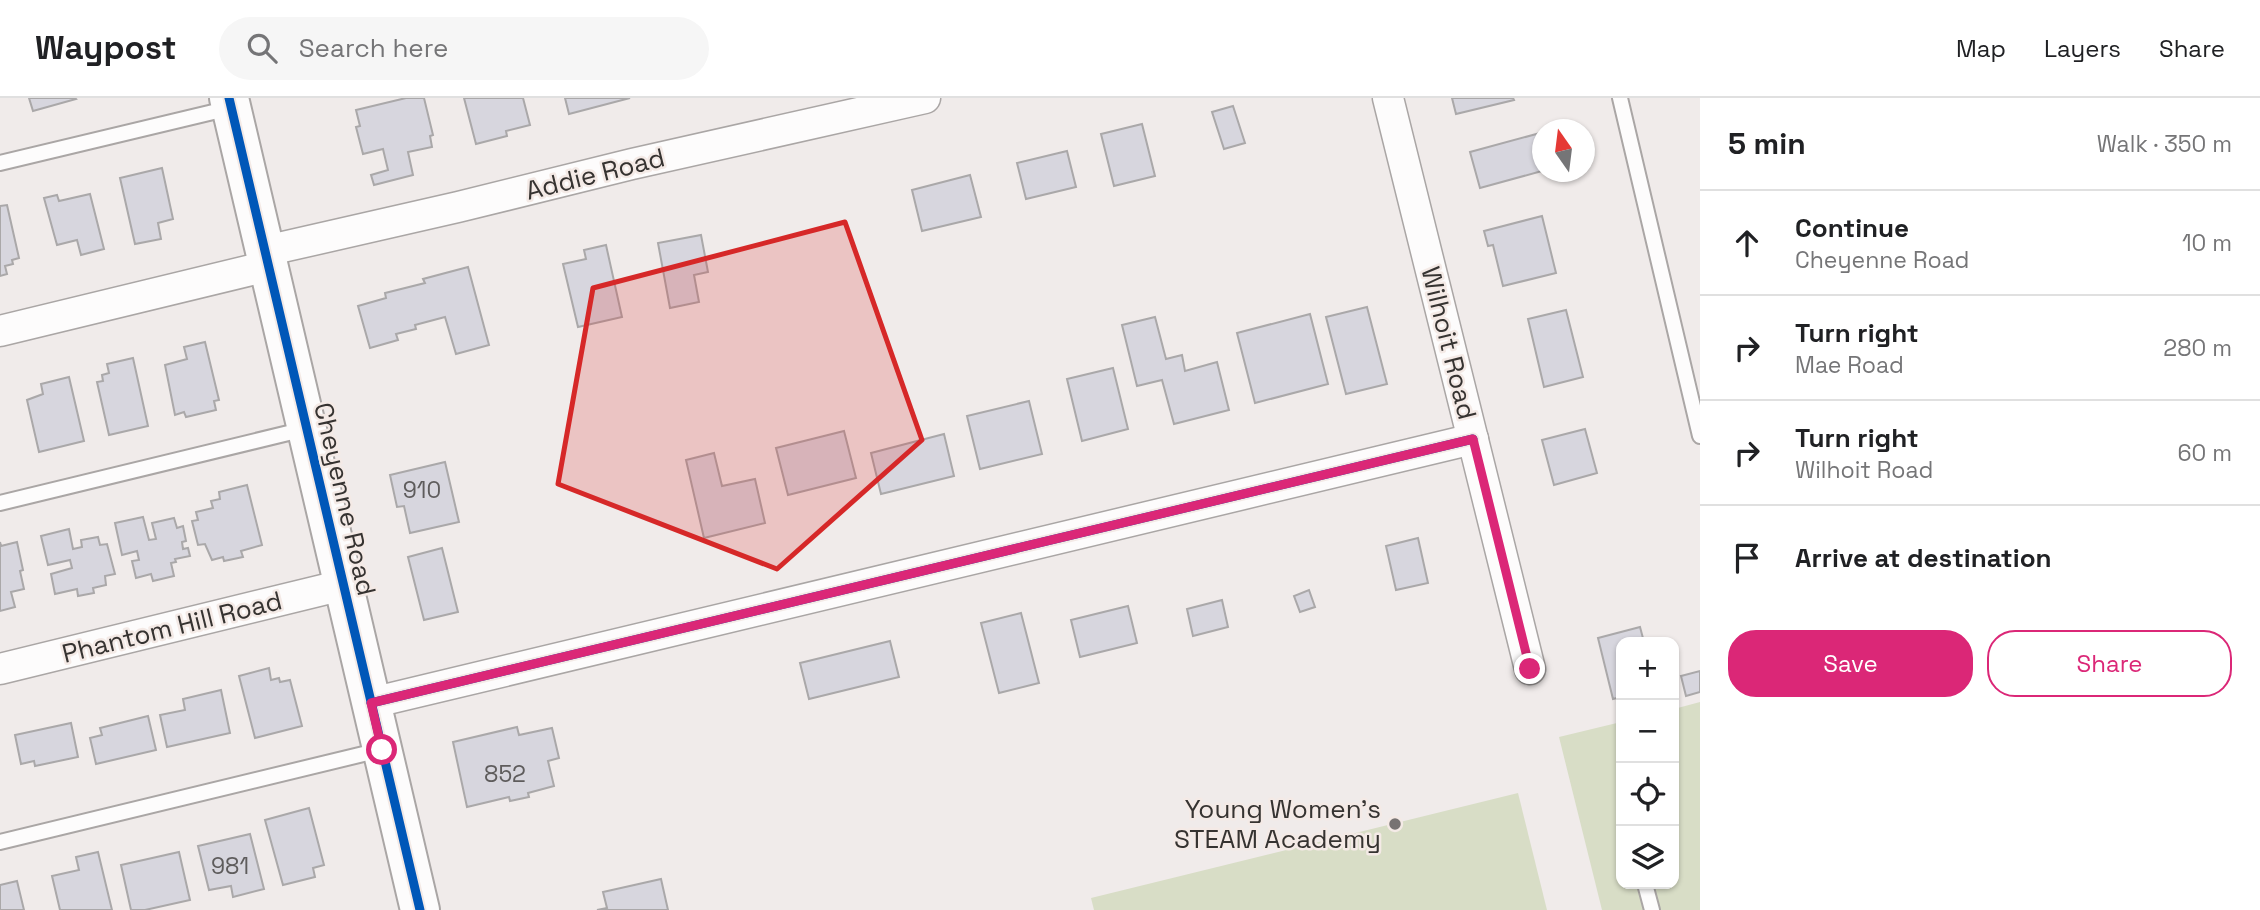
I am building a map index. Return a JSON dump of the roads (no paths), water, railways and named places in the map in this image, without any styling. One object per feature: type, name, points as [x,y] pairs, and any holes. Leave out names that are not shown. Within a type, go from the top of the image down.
[{"type":"street","name":"Addie Road","points":[[0,331],[458,207],[632,164],[925,98]]},
{"type":"street","name":"Wilhoit Road","points":[[1388,98],[1530,669]]},
{"type":"street","name":"Cheyenne Road","points":[[230,103],[420,910]]},
{"type":"street","points":[[371,703],[1473,439]]},
{"type":"street","name":"Phantom Hill Road","points":[[0,669],[343,586]]},
{"type":"lane","points":[[1620,98],[1700,436]]},
{"type":"lane","points":[[0,163],[230,103]]},
{"type":"lane","points":[[0,503],[306,429]]},
{"type":"lane","points":[[0,842],[382,750]]},
{"type":"lane","points":[[1646,889],[1652,910]]},
{"type":"place","name":"Young Women's STEAM Academy","points":[[1395,824]]}]
